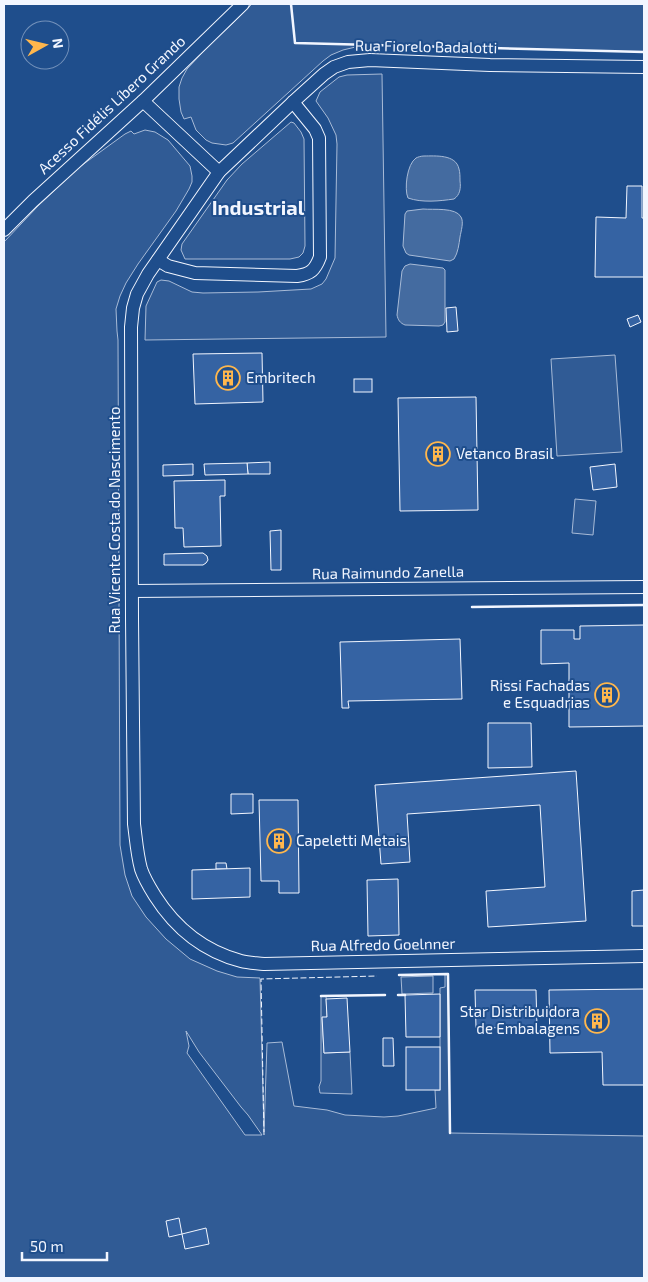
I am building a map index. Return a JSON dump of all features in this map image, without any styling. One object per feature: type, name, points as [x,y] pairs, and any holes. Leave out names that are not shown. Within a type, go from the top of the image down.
[{"type":"street","name":"Acesso Fidélis Líbero Grando","points":[[4,230],[33,201],[143,101],[243,4]]},
{"type":"street","name":"Rua Fiorelo Badalotti","points":[[219,172],[324,74],[334,67],[348,62],[370,60],[490,65],[644,67]]},
{"type":"street","points":[[143,101],[219,172]]},
{"type":"street","points":[[158,260],[168,266],[195,273],[297,276],[312,271],[320,257],[319,138],[315,129],[293,102]]},
{"type":"street","name":"Rua Vicente Costa do Nascimento","points":[[151,890],[142,871],[134,824],[131,327],[137,294],[148,274],[219,172]]},
{"type":"street","name":"Rua Raimundo Zanella","points":[[132,591],[644,587]]},
{"type":"street","name":"Rua Alfredo Goelnner","points":[[151,890],[164,910],[185,933],[211,950],[242,962],[264,964],[644,956]]},
{"type":"shaded area","points":[[252,4],[644,4],[644,52],[364,45],[331,55],[233,143],[226,145],[212,143],[196,130],[191,117],[184,119],[181,112],[179,87],[187,69]]},
{"type":"shaded area","points":[[382,74],[386,337],[145,340],[146,306],[157,282],[161,280],[169,281],[192,292],[203,293],[311,289],[322,284],[335,258],[337,144],[336,135],[328,118],[316,101],[320,92],[339,77]]},
{"type":"shaded area","points":[[291,122],[301,132],[304,139],[305,246],[303,253],[299,257],[290,259],[185,259],[181,250],[182,244],[227,180],[242,164]]},
{"type":"shaded area","points":[[145,130],[155,132],[168,140],[190,166],[192,182],[176,211],[126,283],[116,309],[118,340],[120,845],[125,875],[132,896],[146,917],[166,939],[190,959],[217,971],[237,977],[260,978],[264,1132],[267,1043],[282,1042],[294,1106],[327,1110],[345,1115],[384,1117],[436,1108],[435,1090],[440,1090],[440,988],[445,987],[445,974],[448,974],[450,1133],[644,1136],[644,1278],[4,1278],[4,242],[78,168],[125,134],[131,131],[134,134]],"holes":[[[186,1031],[199,1052],[248,1115],[262,1135],[245,1135],[187,1053],[189,1046]]]},
{"type":"shaded area","points":[[424,156],[450,158],[457,164],[460,172],[460,189],[454,199],[425,201],[408,198],[406,183],[408,171],[416,158]]},
{"type":"shaded area","points":[[423,209],[449,210],[461,217],[462,229],[454,259],[450,261],[406,253],[403,246],[405,214],[407,211]]},
{"type":"shaded area","points":[[410,264],[443,268],[445,270],[445,322],[443,325],[405,325],[399,320],[397,315],[402,271],[405,266]]},
{"type":"shaded area","points":[[615,355],[622,452],[557,456],[551,359]]},
{"type":"shaded area","points":[[575,499],[596,501],[593,535],[572,533]]},
{"type":"shaded area","points":[[433,976],[433,993],[402,994],[401,977]]},
{"type":"shaded area","points":[[321,996],[326,996],[327,1017],[322,1018],[324,1053],[350,1052],[352,1094],[320,1093]]},
{"type":"building","points":[[627,186],[642,186],[644,277],[595,277],[596,217],[626,218]]},
{"type":"building","points":[[456,307],[458,331],[447,332],[446,308]]},
{"type":"building","points":[[638,315],[641,322],[630,327],[627,319]]},
{"type":"building","name":"Embritech","points":[[262,353],[263,402],[195,404],[193,354]]},
{"type":"building","points":[[354,379],[372,379],[372,392],[354,392]]},
{"type":"building","name":"Vetanco Brasil","points":[[476,397],[478,510],[400,511],[398,398]]},
{"type":"building","points":[[270,462],[270,474],[248,474],[247,463]]},
{"type":"building","points":[[247,463],[248,474],[205,475],[204,464]]},
{"type":"building","points":[[193,464],[193,475],[163,476],[163,465]]},
{"type":"building","points":[[615,464],[617,487],[593,490],[590,467]]},
{"type":"building","points":[[225,480],[225,496],[220,496],[221,546],[184,547],[183,528],[175,528],[174,481]]},
{"type":"building","points":[[281,530],[281,570],[271,570],[270,531]]},
{"type":"building","points":[[203,553],[207,556],[208,560],[203,565],[164,565],[164,554]]},
{"type":"building","name":"Rissi Fachadas e Esquadrias","points":[[644,625],[644,726],[569,727],[569,663],[541,664],[541,630],[574,630],[574,639],[580,639],[580,626]]},
{"type":"building","points":[[460,639],[462,699],[348,701],[349,708],[342,708],[340,642]]},
{"type":"building","points":[[488,723],[531,723],[532,767],[488,768]]},
{"type":"building","points":[[576,771],[586,921],[488,927],[486,891],[545,887],[540,805],[407,814],[410,862],[381,864],[375,785]]},
{"type":"building","points":[[231,794],[253,794],[253,813],[231,814]]},
{"type":"building","name":"Capeletti Metais","points":[[259,800],[298,800],[299,893],[279,893],[279,881],[261,881]]},
{"type":"building","points":[[216,863],[226,863],[227,869],[216,869]]},
{"type":"building","points":[[250,868],[250,897],[192,899],[192,870]]},
{"type":"building","points":[[398,879],[399,935],[368,936],[367,880]]},
{"type":"building","points":[[644,890],[644,926],[632,926],[632,891]]},
{"type":"building","name":"Star Distribuidora de Embalagens","points":[[644,989],[644,1085],[603,1085],[602,1052],[550,1053],[549,990]]},
{"type":"building","points":[[475,990],[536,990],[537,1027],[476,1028]]},
{"type":"building","points":[[440,994],[440,1037],[406,1037],[405,995]]},
{"type":"building","points":[[347,998],[350,1052],[324,1053],[322,1017],[327,1017],[326,999]]},
{"type":"building","points":[[383,1038],[393,1038],[394,1066],[383,1066]]},
{"type":"building","points":[[406,1047],[440,1047],[440,1090],[406,1090]]},
{"type":"building","points":[[179,1218],[182,1234],[169,1237],[166,1221]]},
{"type":"building","points":[[206,1228],[209,1244],[185,1249],[182,1234]]},
{"type":"fence","points":[[264,1135],[261,979],[377,976]]},
{"type":"wall","points":[[291,4],[295,43],[644,52]]},
{"type":"wall","points":[[472,607],[644,605]]},
{"type":"wall","points":[[399,975],[448,974],[450,1133]]},
{"type":"wall","points":[[321,996],[385,995]]},
{"type":"wall","points":[[398,995],[405,995]]},
{"type":"place","name":"Embritech","points":[[228,378]]},
{"type":"place","name":"Vetanco Brasil","points":[[438,454]]},
{"type":"place","name":"Rissi Fachadas e Esquadrias","points":[[607,695]]},
{"type":"place","name":"Capeletti Metais","points":[[279,841]]},
{"type":"place","name":"Star Distribuidora de Embalagens","points":[[597,1021]]},
{"type":"district","name":"Industrial","points":[[258,208]]}]
